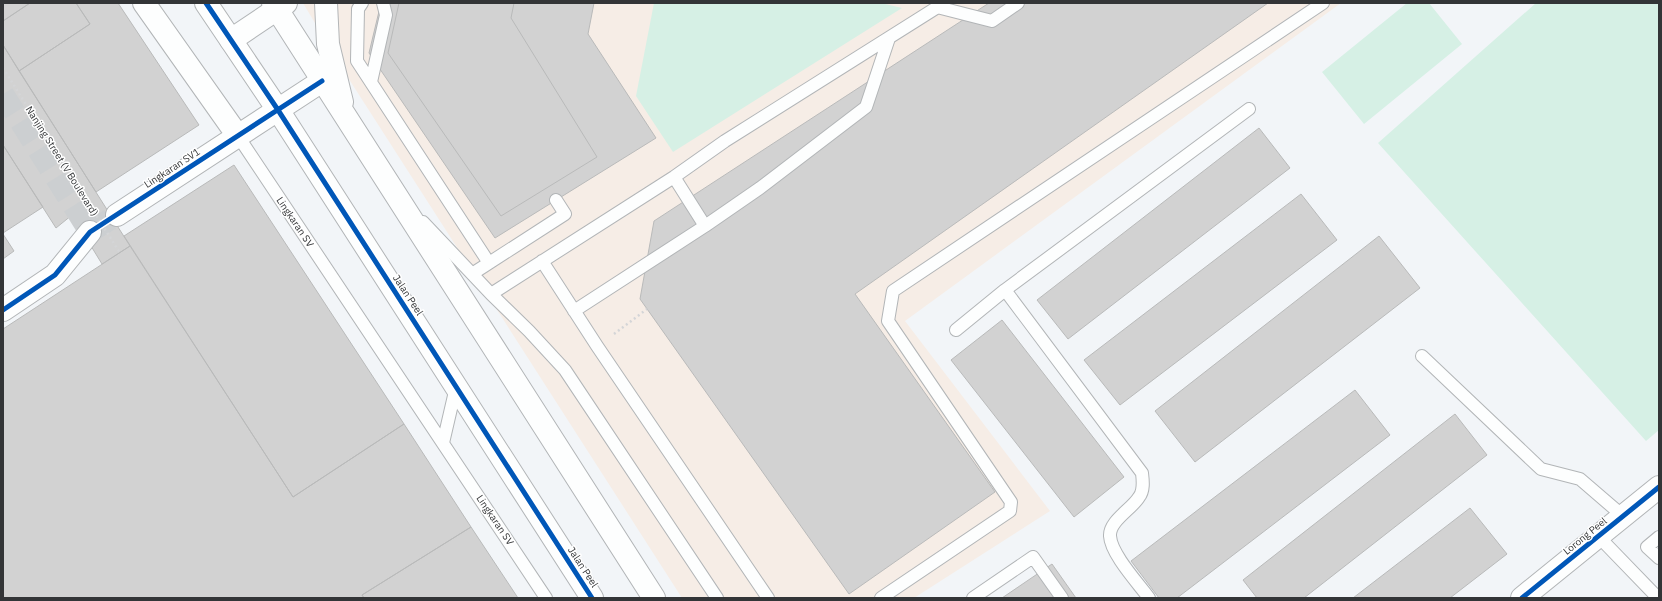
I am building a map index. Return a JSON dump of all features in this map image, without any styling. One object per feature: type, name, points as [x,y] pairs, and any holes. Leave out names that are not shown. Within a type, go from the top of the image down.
[{"type":"street","name":"Lingkaran SV","points":[[144,3],[238,136]]},
{"type":"street","name":"Jalan Peel","points":[[206,3],[278,110],[592,598]]},
{"type":"street","points":[[326,3],[328,44],[345,118]]},
{"type":"street","points":[[231,40],[279,5],[345,118],[654,598]]},
{"type":"street","name":"Lingkaran SV1","points":[[116,215],[322,81]]},
{"type":"street","points":[[7,300],[55,275],[90,232]]},
{"type":"street","name":"Lorong Peel","points":[[1522,598],[1659,487]]},
{"type":"lane","points":[[362,3],[358,9],[357,61],[489,263]]},
{"type":"lane","points":[[371,82],[386,15],[382,3]]},
{"type":"lane","points":[[491,294],[674,177],[725,141],[940,5],[992,21],[1018,3]]},
{"type":"lane","points":[[881,598],[1010,511],[1011,502],[888,321],[893,291],[1323,3]]},
{"type":"lane","points":[[574,311],[705,226],[760,188],[866,107],[890,38]]},
{"type":"lane","points":[[956,330],[1005,290],[1249,109]]},
{"type":"lane","name":"Lingkaran SV","points":[[238,136],[546,598]]},
{"type":"lane","points":[[674,177],[705,226]]},
{"type":"lane","points":[[390,186],[491,294],[529,331],[565,370],[717,598]]},
{"type":"lane","points":[[472,274],[565,214],[556,200]]},
{"type":"lane","points":[[542,261],[574,311],[768,598]]},
{"type":"lane","points":[[1005,290],[1142,473],[1143,486],[1140,497],[1113,526],[1110,535],[1114,550],[1149,598]]},
{"type":"lane","points":[[1422,356],[1541,469],[1580,480],[1623,516]]},
{"type":"lane","points":[[443,443],[456,387]]},
{"type":"lane","points":[[1599,537],[1658,598]]},
{"type":"lane","points":[[1659,537],[1647,547],[1659,558]]},
{"type":"lane","points":[[973,598],[1033,557],[1062,598]]},
{"type":"shaded area","points":[[303,3],[1341,3],[905,321],[1050,511],[914,598],[682,598],[345,73]]},
{"type":"green space","points":[[654,3],[881,3],[902,8],[673,152],[636,96]]},
{"type":"green space","points":[[1407,3],[1429,3],[1462,44],[1364,124],[1322,72]]},
{"type":"green space","points":[[1536,3],[1659,3],[1659,430],[1646,441],[1378,143]]},
{"type":"building","points":[[3,3],[30,3],[3,21]]},
{"type":"building","points":[[30,3],[76,3],[90,24],[19,71],[3,45],[3,21]]},
{"type":"building","points":[[76,3],[118,3],[199,125],[96,192],[19,71],[90,24]]},
{"type":"building","points":[[381,3],[594,3],[588,34],[656,138],[495,238],[369,53]]},
{"type":"building","points":[[399,3],[514,3],[511,18],[597,157],[501,216],[388,53]]},
{"type":"building","points":[[989,3],[1268,3],[855,294],[995,492],[849,594],[640,299],[654,221]]},
{"type":"building","points":[[3,45],[130,246],[102,264],[72,215],[56,228],[3,145]]},
{"type":"building","points":[[1259,128],[1290,168],[1068,339],[1037,300]]},
{"type":"building","points":[[3,145],[43,207],[3,233]]},
{"type":"building","points":[[234,165],[404,424],[293,497],[124,236]]},
{"type":"building","points":[[1301,194],[1337,240],[1120,405],[1084,360]]},
{"type":"building","points":[[3,234],[14,251],[3,259]]},
{"type":"building","points":[[1379,236],[1420,288],[1195,462],[1155,411]]},
{"type":"building","points":[[130,246],[293,497],[404,424],[471,527],[362,595],[364,598],[3,598],[3,329]]},
{"type":"building","points":[[1002,320],[1124,477],[1074,517],[951,360]]},
{"type":"building","points":[[1355,390],[1390,435],[1177,598],[1159,598],[1131,561]]},
{"type":"building","points":[[1455,414],[1487,455],[1304,598],[1257,598],[1243,580]]},
{"type":"building","points":[[1470,508],[1507,554],[1450,598],[1353,598]]},
{"type":"building","points":[[471,527],[518,598],[364,598],[362,595]]},
{"type":"building","points":[[1052,564],[1076,598],[1002,598]]},
{"type":"tunnel","points":[[3,94],[90,232],[117,215]]},
{"type":"cycle path","points":[[206,3],[278,110],[592,598]]},
{"type":"cycle path","points":[[3,310],[55,275],[90,232],[322,81]]},
{"type":"cycle path","points":[[1522,598],[1659,487]]}]
